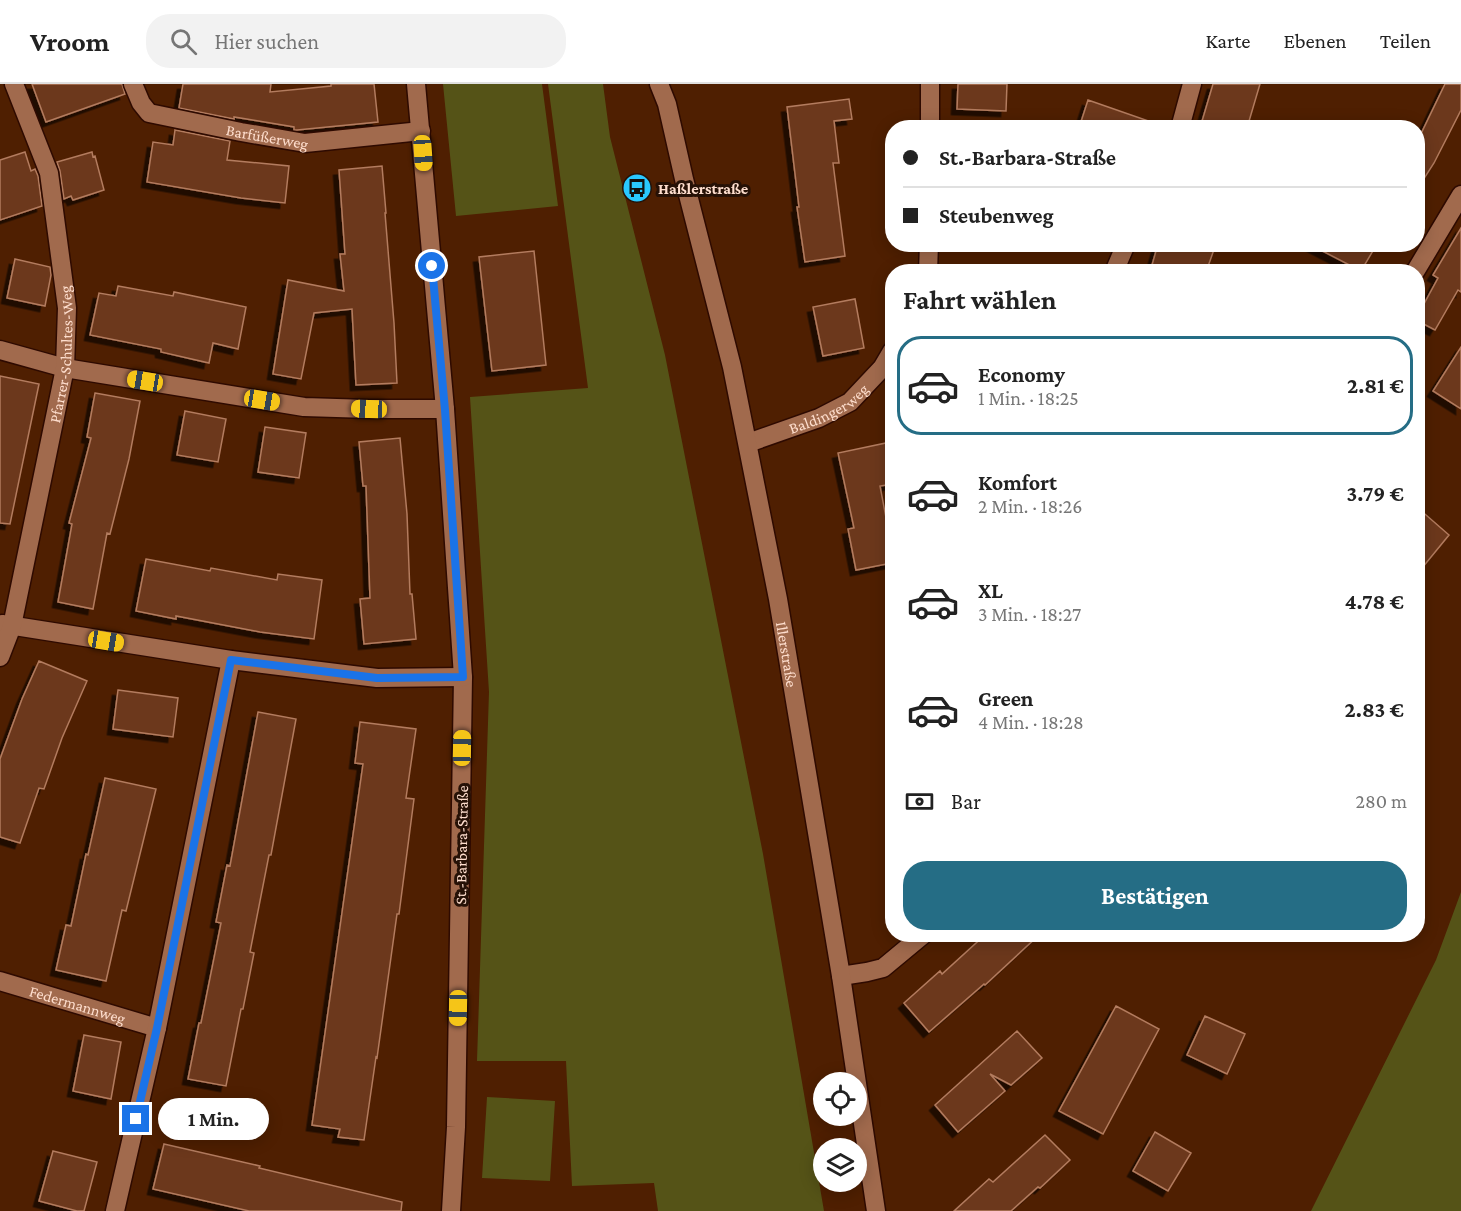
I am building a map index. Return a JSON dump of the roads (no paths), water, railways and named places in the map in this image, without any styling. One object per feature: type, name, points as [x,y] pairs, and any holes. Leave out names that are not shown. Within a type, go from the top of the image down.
[{"type":"street","name":"Pfarrer-Schultes-Weg","points":[[0,657],[65,368],[67,308],[49,173],[14,84]]},
{"type":"street","name":"Barfüßerweg","points":[[133,84],[141,103],[149,113],[305,143],[421,131]]},
{"type":"street","name":"St.-Barbara-Straße","points":[[416,84],[445,410],[463,677],[456,1127],[452,1211]]},
{"type":"street","name":"Illerstraße","points":[[659,84],[667,104],[686,190],[732,367],[748,443],[778,599],[841,976],[876,1211]]},
{"type":"street","name":"Illerstraße","points":[[667,84],[667,104]]},
{"type":"street","points":[[930,84],[930,120]]},
{"type":"street","points":[[1182,120],[1192,84]]},
{"type":"street","points":[[1420,264],[1461,195]]},
{"type":"street","points":[[0,350],[65,368],[304,407],[445,410]]},
{"type":"street","name":"Baldingerweg","points":[[748,443],[819,418],[850,402],[885,363]]},
{"type":"street","points":[[6,625],[231,660],[377,678],[463,677]]},
{"type":"street","points":[[115,1211],[157,1028],[231,660]]},
{"type":"street","points":[[841,976],[883,968],[914,942]]},
{"type":"street","name":"Federmannweg","points":[[0,981],[157,1028]]},
{"type":"place","name":"Haßlerstraße","points":[[637,188]]}]
